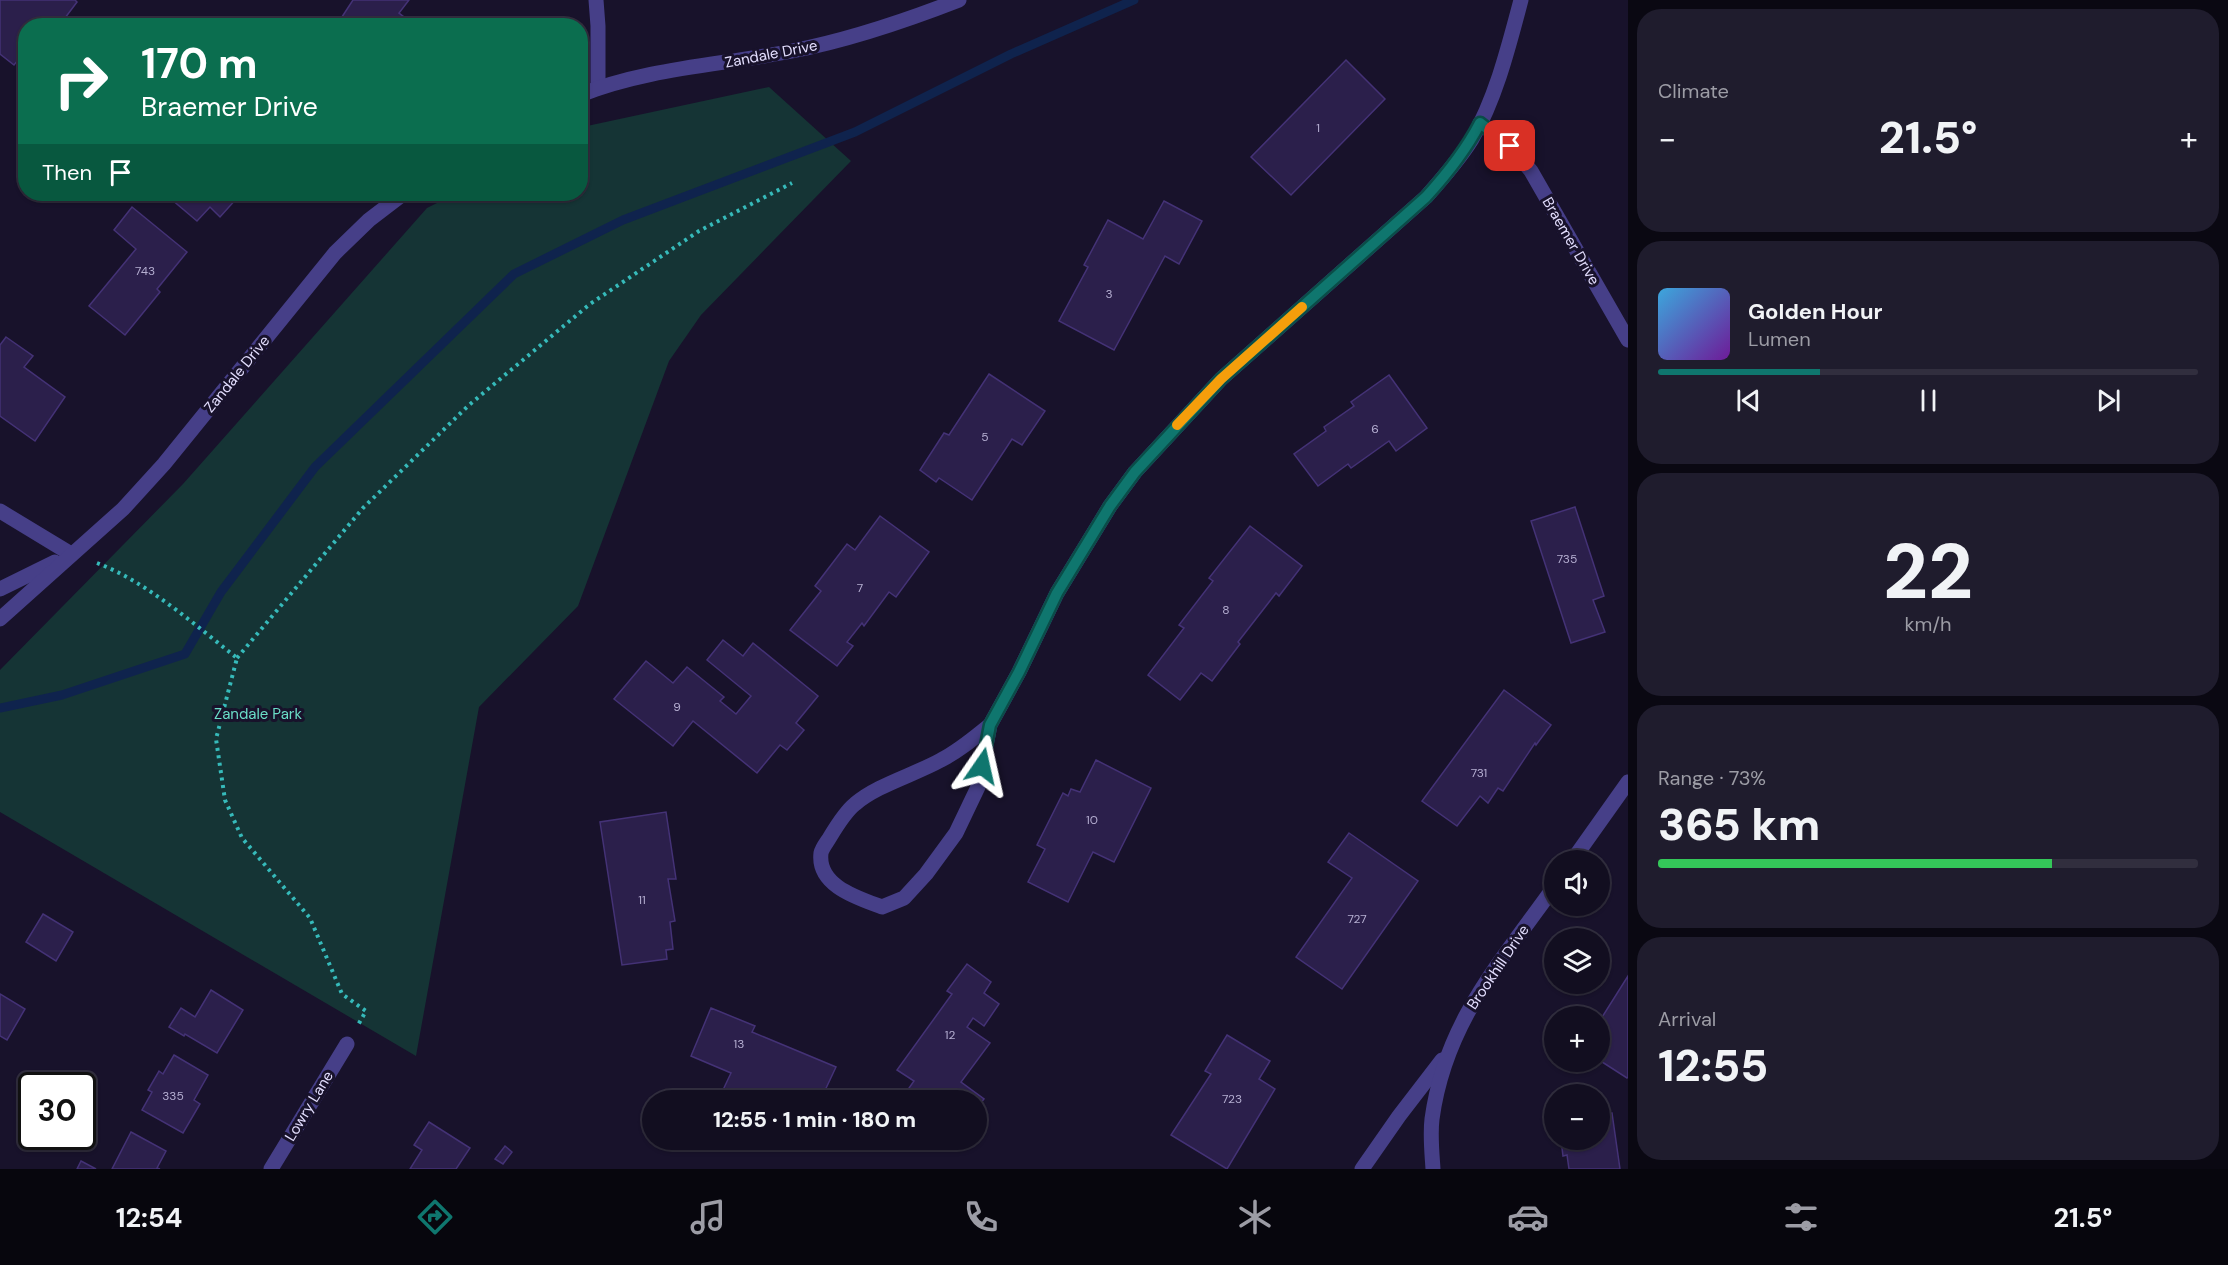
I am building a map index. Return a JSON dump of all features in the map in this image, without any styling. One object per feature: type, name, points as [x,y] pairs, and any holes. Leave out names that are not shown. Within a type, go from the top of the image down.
[{"type":"street","points":[[596,0],[598,88]]},
{"type":"street","name":"Zandale Drive","points":[[588,92],[637,78],[791,51],[844,39],[914,18],[959,0]]},
{"type":"street","points":[[990,725],[963,747],[942,760],[906,778],[881,787],[854,805],[833,831],[821,853],[824,875],[843,891],[882,906],[904,898],[926,874],[956,833],[978,787],[990,725],[1019,672],[1057,593],[1110,506],[1135,472],[1221,379],[1426,197],[1447,173],[1471,140],[1480,123],[1506,56],[1521,0]]},
{"type":"street","name":"Braemer Drive","points":[[1480,123],[1510,146],[1531,171],[1628,340]]},
{"type":"street","name":"Zandale Drive","points":[[0,619],[123,509],[164,464],[335,254],[369,220],[394,201]]},
{"type":"street","points":[[0,510],[71,554]]},
{"type":"street","name":"Zandale Drive","points":[[0,589],[71,554]]},
{"type":"street","points":[[1580,850],[1628,783]]},
{"type":"street","name":"Brookhill Drive","points":[[1362,1169],[1448,1051],[1475,999],[1544,901]]},
{"type":"street","name":"Lowry Lane","points":[[271,1169],[347,1044]]},
{"type":"street","name":"Brookhill Drive","points":[[1433,1169],[1432,1121],[1439,1082],[1448,1051]]},
{"type":"path","points":[[347,1044],[366,1011],[342,994],[310,918],[242,838],[225,800],[216,739],[237,658],[363,508],[469,405],[590,304],[699,231],[792,183]]},
{"type":"path","points":[[111,568],[178,610],[237,658]]},
{"type":"green space","name":"Zandale Park","points":[[769,87],[851,161],[701,315],[669,361],[578,606],[479,707],[416,1056],[0,812],[0,670],[183,484],[427,208],[441,201],[588,201],[588,126]]},
{"type":"building","points":[[0,0],[75,0],[77,2],[65,18],[18,18],[18,60],[14,65],[0,54]]},
{"type":"building","points":[[353,0],[409,0],[399,13],[403,18],[341,18]]},
{"type":"building","points":[[1346,60],[1385,99],[1291,195],[1251,157]]},
{"type":"building","points":[[173,201],[234,201],[220,217],[210,207],[197,221]]},
{"type":"building","points":[[1164,201],[1202,221],[1179,264],[1165,256],[1114,350],[1059,321],[1088,267],[1084,265],[1108,220],[1143,239]]},
{"type":"building","points":[[132,207],[187,252],[157,289],[160,292],[125,335],[89,306],[136,249],[114,230]]},
{"type":"building","points":[[6,337],[33,356],[24,367],[65,397],[35,441],[0,416],[0,345]]},
{"type":"building","points":[[989,374],[1045,411],[1022,445],[1012,439],[972,500],[939,478],[936,482],[920,470],[944,433],[949,435]]},
{"type":"building","points":[[1389,375],[1427,428],[1396,451],[1389,441],[1351,468],[1348,464],[1318,486],[1294,454],[1326,431],[1324,427],[1354,406],[1351,402]]},
{"type":"building","points":[[1575,507],[1604,596],[1593,600],[1605,632],[1571,643],[1531,521]]},
{"type":"building","points":[[880,516],[929,552],[896,597],[889,592],[864,626],[862,623],[847,642],[853,646],[837,666],[790,630],[821,591],[815,586],[847,544],[855,550]]},
{"type":"building","points":[[1250,526],[1302,566],[1279,596],[1276,593],[1238,642],[1240,644],[1212,681],[1201,673],[1180,700],[1148,675],[1184,628],[1179,625],[1213,581],[1209,578]]},
{"type":"building","points":[[723,640],[743,656],[753,643],[818,696],[796,723],[804,730],[787,750],[780,745],[757,773],[693,721],[673,746],[614,699],[646,661],[673,683],[687,667],[724,697],[720,701],[736,714],[751,696],[707,660]]},
{"type":"building","points":[[1504,690],[1551,725],[1536,745],[1535,743],[1503,791],[1498,788],[1488,803],[1480,796],[1457,826],[1422,801]]},
{"type":"building","points":[[1096,760],[1151,788],[1114,862],[1093,852],[1068,902],[1028,882],[1045,849],[1037,845],[1063,793],[1068,796],[1071,789],[1080,792]]},
{"type":"building","points":[[666,812],[676,879],[668,879],[675,921],[670,922],[673,949],[666,950],[667,959],[622,965],[600,822]]},
{"type":"building","points":[[1349,833],[1418,881],[1342,989],[1296,957],[1352,878],[1328,862]]},
{"type":"building","points":[[43,914],[73,932],[56,961],[26,942]]},
{"type":"building","points":[[967,964],[991,982],[984,993],[999,1004],[984,1026],[973,1018],[967,1027],[990,1043],[961,1082],[972,1090],[908,1090],[914,1081],[897,1070],[952,994],[947,991]]},
{"type":"building","points":[[1628,976],[1627,1078],[1610,1067],[1609,1006]]},
{"type":"building","points":[[211,990],[243,1010],[217,1053],[169,1027],[181,1008],[195,1017]]},
{"type":"building","points":[[0,994],[25,1009],[7,1040],[0,1036]]},
{"type":"building","points":[[711,1008],[755,1026],[752,1032],[836,1067],[825,1090],[723,1090],[731,1073],[691,1056]]},
{"type":"building","points":[[1227,1035],[1270,1061],[1259,1079],[1275,1089],[1227,1169],[1171,1135],[1211,1074],[1205,1071]]},
{"type":"building","points":[[174,1055],[208,1075],[194,1100],[200,1104],[183,1133],[142,1110],[152,1092],[148,1090],[159,1071],[163,1074]]},
{"type":"building","points":[[1610,1113],[1612,1113],[1620,1169],[1569,1169],[1567,1155],[1563,1156],[1562,1150],[1610,1150]]},
{"type":"building","points":[[429,1122],[470,1148],[456,1169],[410,1169],[422,1150],[414,1145]]},
{"type":"building","points":[[131,1132],[166,1151],[157,1168],[160,1169],[112,1169]]},
{"type":"building","points":[[505,1146],[512,1152],[503,1164],[495,1159]]},
{"type":"building","points":[[81,1161],[96,1169],[77,1169]]},
{"type":"waterway","points":[[0,708],[62,695],[185,654],[221,592],[315,467],[514,274],[623,220],[855,132],[1011,54],[1134,0]]},
{"type":"slow traffic","points":[[1177,425],[1221,379],[1302,307]]},
{"type":"route","points":[[982,766],[990,725],[1019,672],[1057,593],[1110,506],[1135,472],[1221,379],[1426,197],[1447,173],[1471,140],[1480,123],[1510,146]]}]
